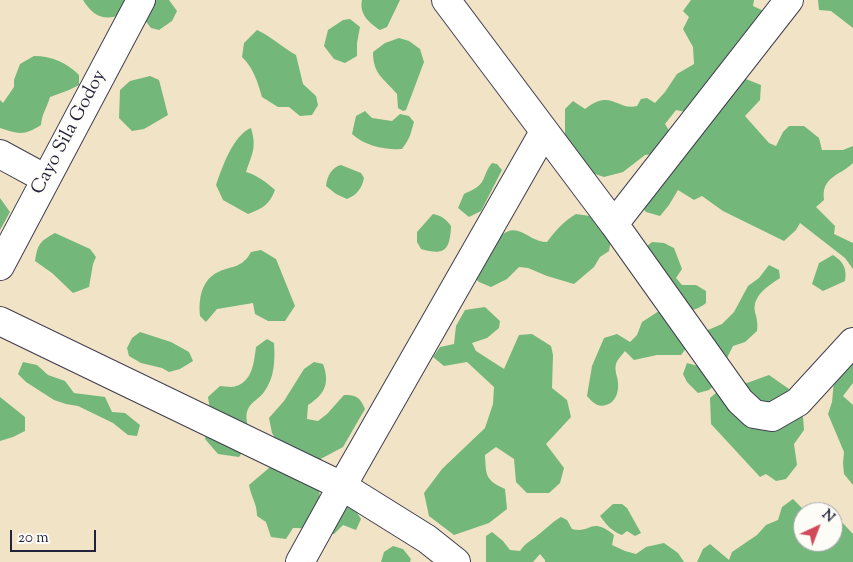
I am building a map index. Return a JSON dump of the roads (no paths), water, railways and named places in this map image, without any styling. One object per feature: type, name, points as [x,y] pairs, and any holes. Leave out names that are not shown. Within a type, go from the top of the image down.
[{"type":"street","name":"Cayo Sila Godoy","points":[[0,266],[141,0]]},
{"type":"street","points":[[446,0],[614,224],[740,401],[754,414],[772,417],[798,402],[853,342]]},
{"type":"street","points":[[614,224],[789,0]]},
{"type":"street","points":[[300,562],[544,132]]},
{"type":"street","points":[[0,154],[46,179]]},
{"type":"street","points":[[0,321],[342,486],[427,539],[456,562]]}]
